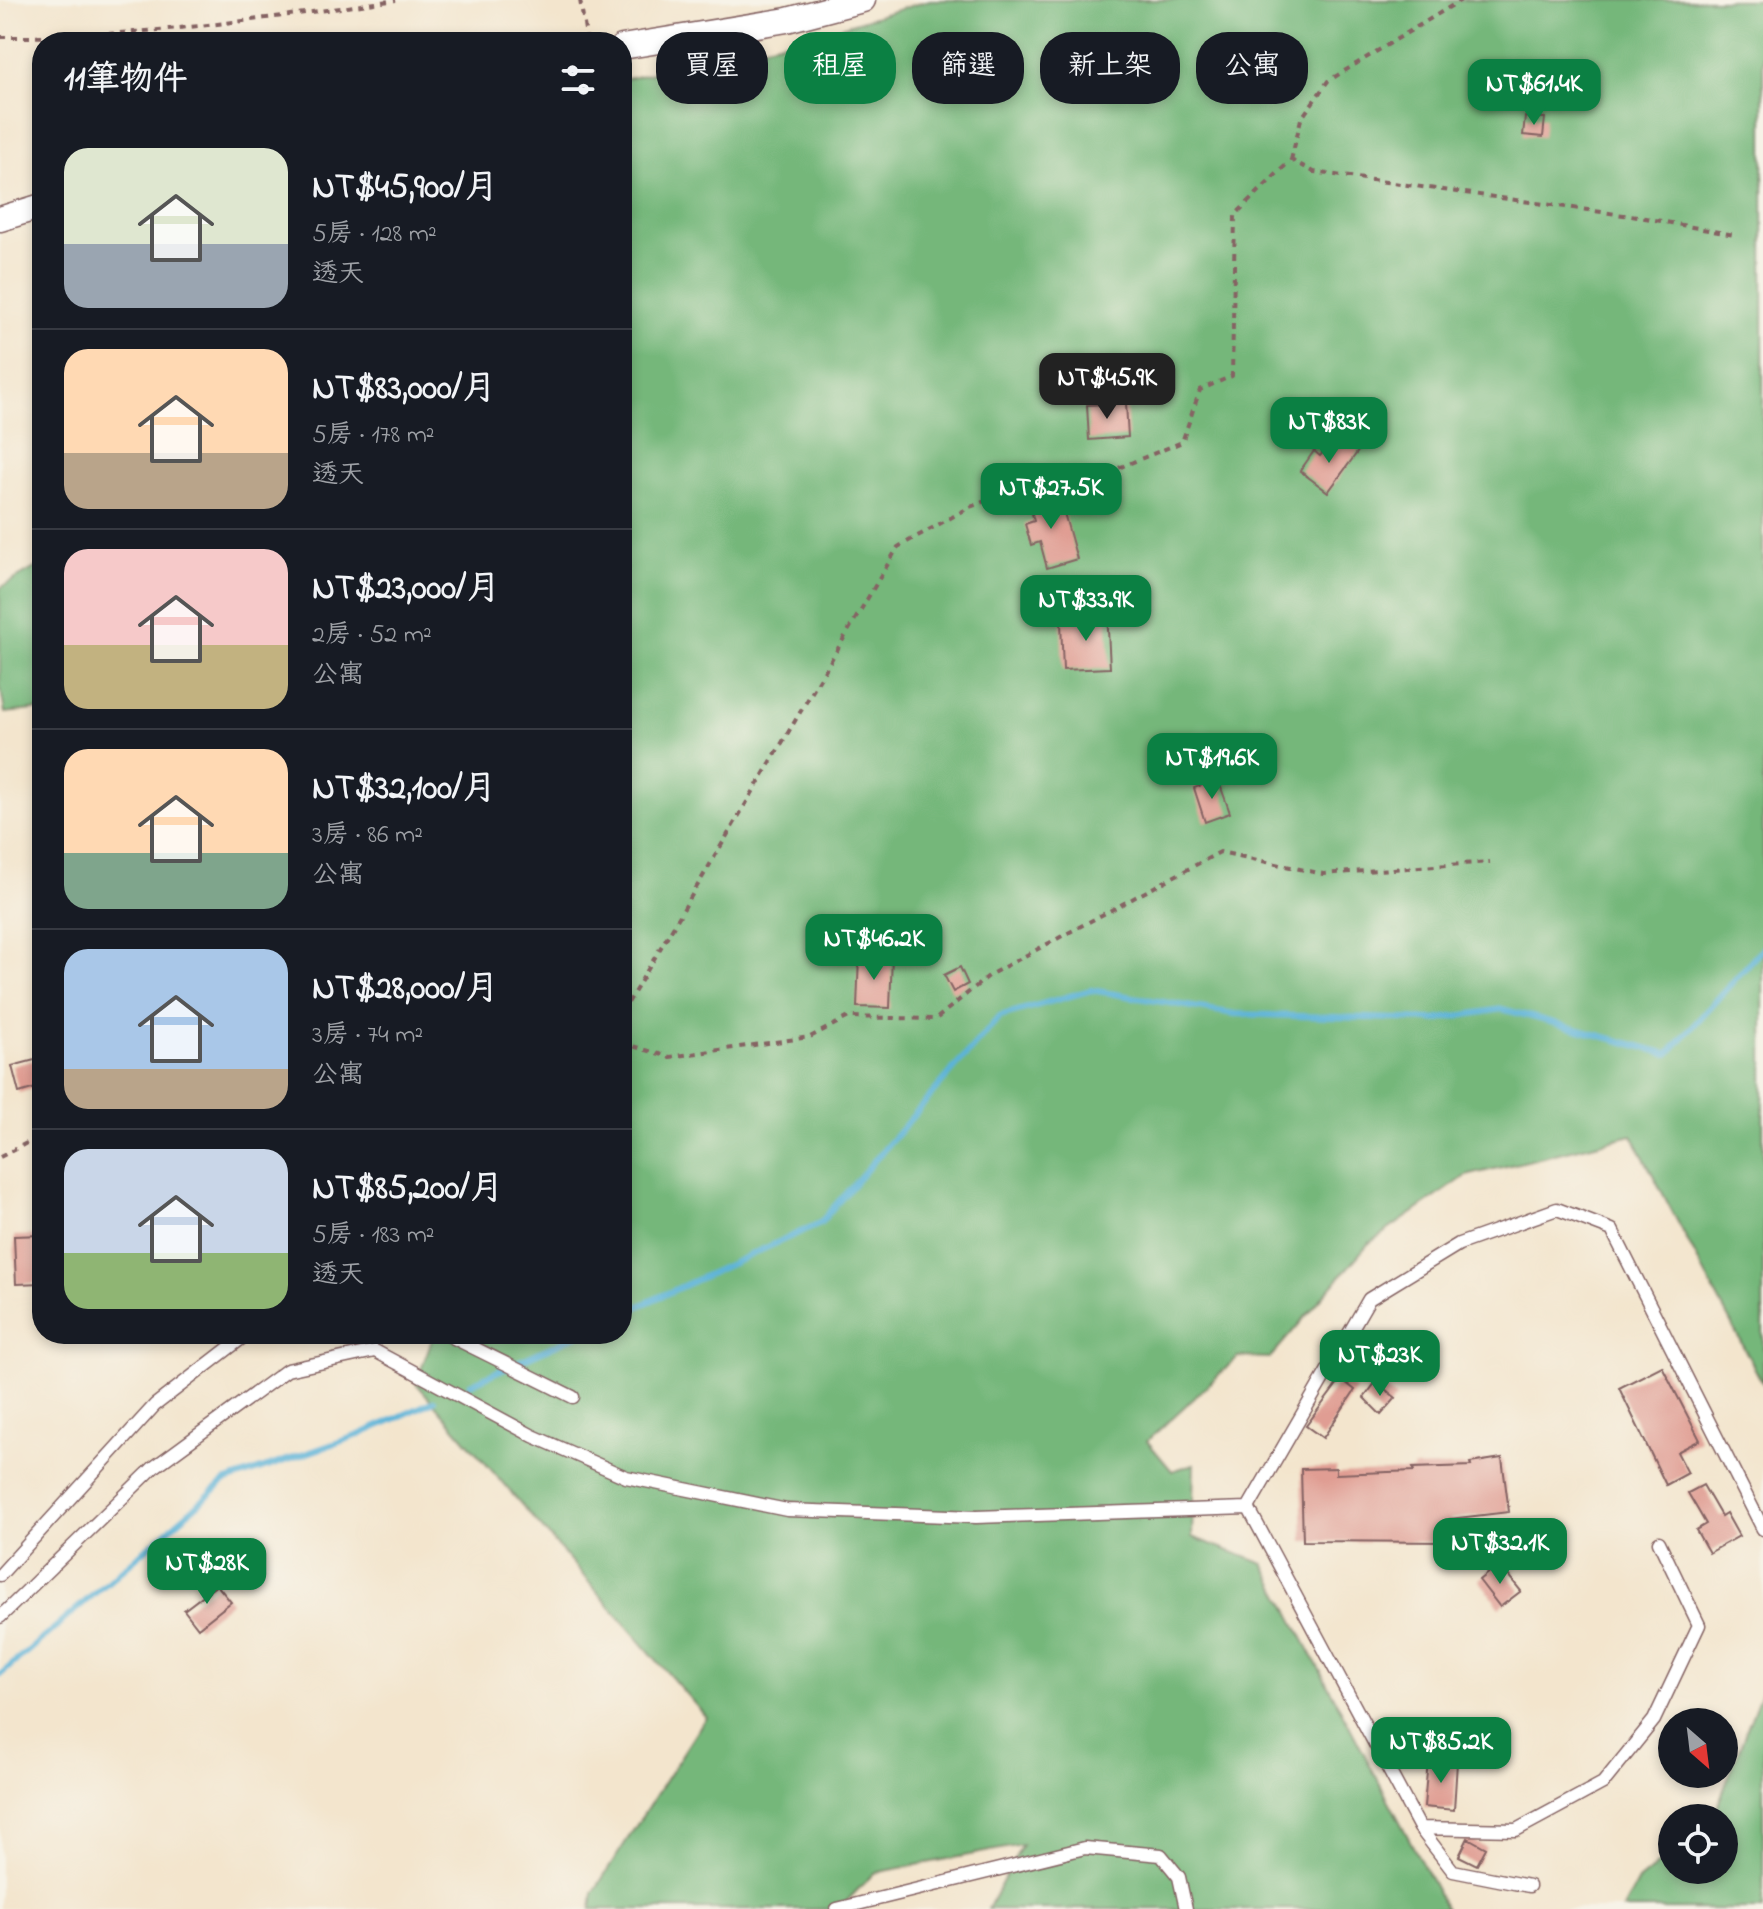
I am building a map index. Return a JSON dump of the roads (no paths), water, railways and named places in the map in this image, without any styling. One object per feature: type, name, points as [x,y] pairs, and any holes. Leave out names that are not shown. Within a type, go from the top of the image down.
[{"type":"street","points":[[632,45],[787,20],[863,0]]},
{"type":"street","points":[[0,219],[32,209]]},
{"type":"lane","points":[[1248,1507],[1369,1299],[1459,1244],[1557,1209],[1612,1230],[1763,1529]]},
{"type":"lane","points":[[0,1575],[155,1405],[234,1344]]},
{"type":"lane","points":[[466,1344],[573,1397]]},
{"type":"lane","points":[[0,1617],[153,1468],[287,1370],[375,1351],[533,1436],[626,1477],[787,1510],[976,1517],[1248,1507]]},
{"type":"lane","points":[[1248,1507],[1420,1828],[1453,1871],[1529,1886]]},
{"type":"lane","points":[[1420,1828],[1516,1830],[1603,1783],[1654,1720],[1699,1625],[1659,1542]]},
{"type":"lane","points":[[837,1909],[1085,1848],[1161,1855],[1179,1877],[1186,1909]]},
{"type":"waterway","points":[[632,1309],[820,1223],[1000,1016],[1091,990],[1235,1014],[1434,1020],[1502,1009],[1668,1054],[1763,948]]},
{"type":"waterway","points":[[470,1384],[557,1344]]},
{"type":"waterway","points":[[0,1675],[224,1482],[359,1435],[434,1401]]}]
